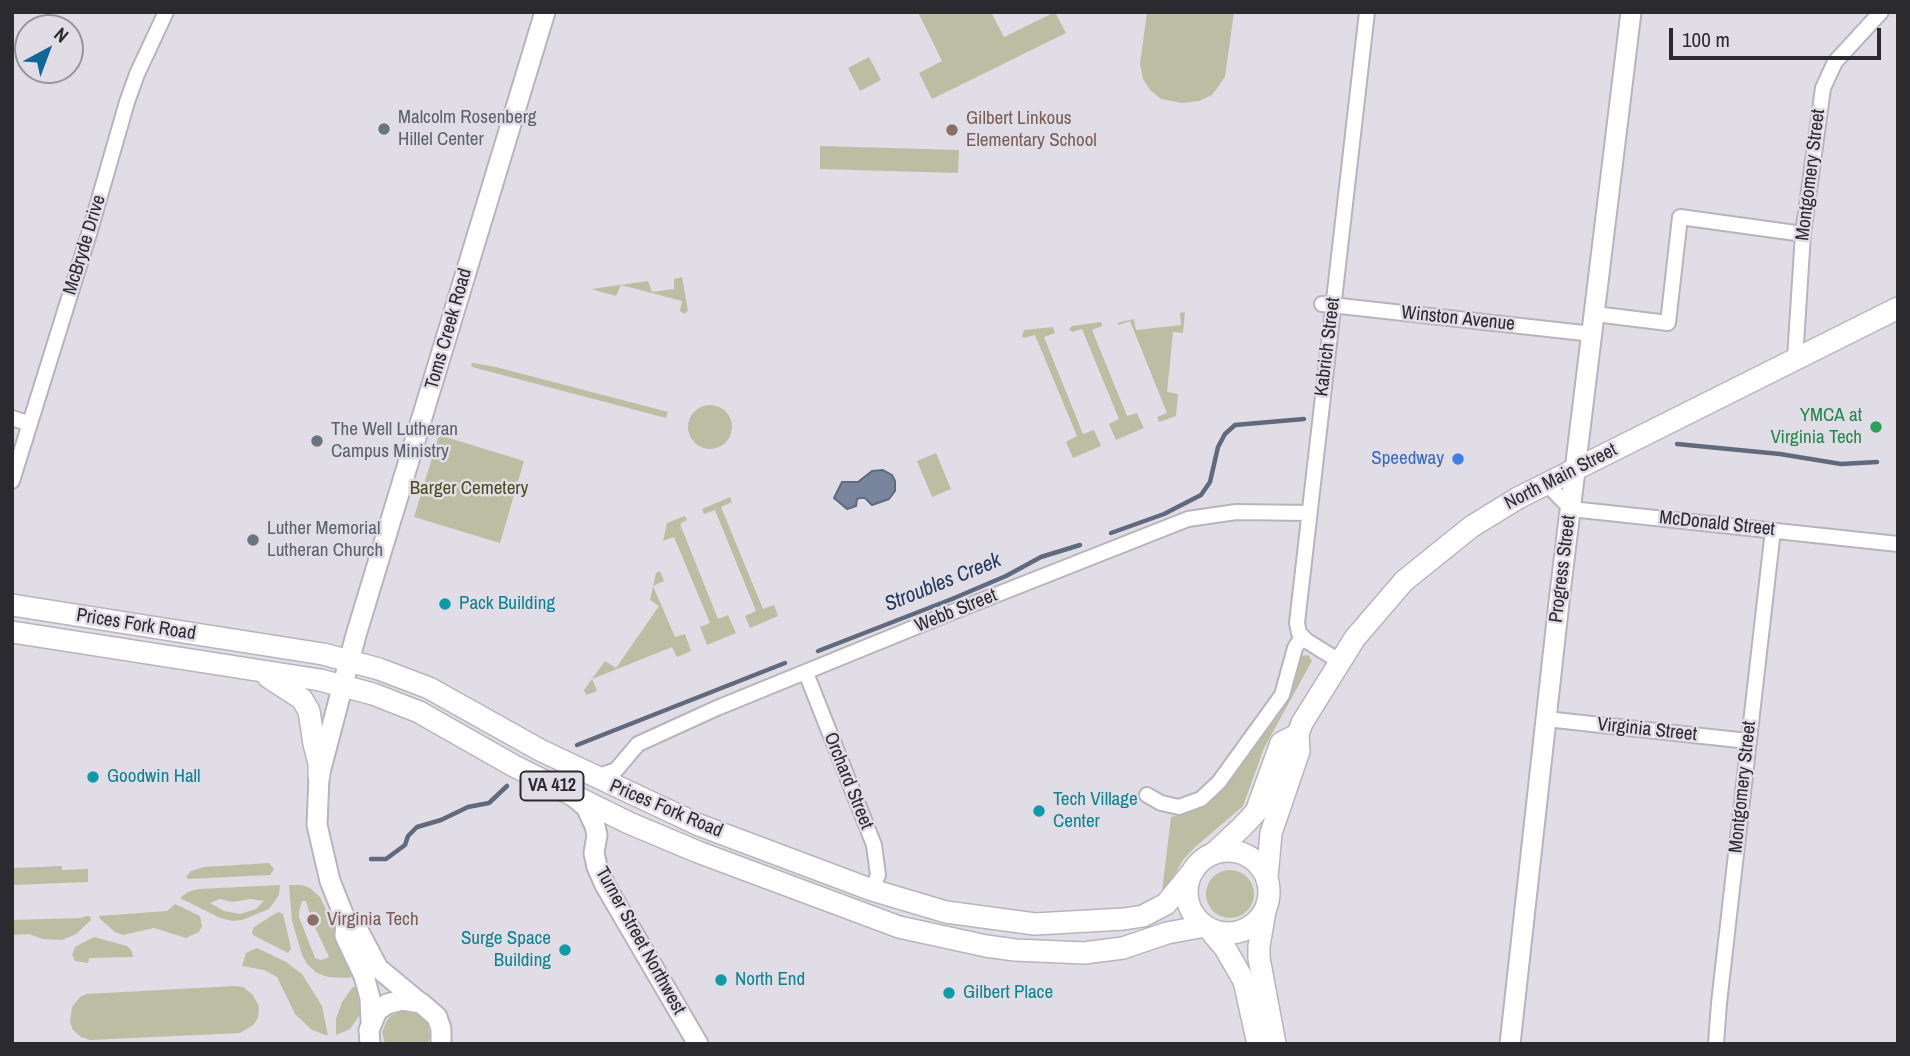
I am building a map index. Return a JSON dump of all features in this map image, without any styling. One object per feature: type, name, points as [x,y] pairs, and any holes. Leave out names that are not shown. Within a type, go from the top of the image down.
[{"type":"main road","name":"North Main Street","points":[[1213,854],[1256,812],[1281,743],[1297,734],[1339,661],[1376,612],[1404,581],[1436,554],[1480,521],[1547,484],[1898,308]]},
{"type":"main road","name":"Prices Fork Road","points":[[12,605],[323,654],[379,669],[429,688],[594,777],[699,825],[872,890],[946,912],[1035,924],[1143,916],[1166,904],[1193,871]]},
{"type":"main road","name":"Prices Fork Road","points":[[12,632],[320,680],[373,694],[419,712],[568,794],[641,828],[859,913],[940,937],[986,946],[1084,953],[1123,948],[1167,933],[1207,928]]},
{"type":"main road","points":[[250,669],[272,678],[302,699],[309,711],[319,776]]},
{"type":"main road","name":"North Main Street","points":[[1267,878],[1271,833],[1299,751],[1297,734]]},
{"type":"main road","points":[[1258,1044],[1244,981],[1230,955],[1194,914],[1188,898],[1188,885],[1198,864],[1213,854],[1228,851],[1250,857],[1267,878],[1269,895],[1259,958],[1275,1044]]},
{"type":"main road","points":[[802,892],[854,896],[872,890]]},
{"type":"main road","points":[[859,913],[870,905],[907,911],[946,912]]},
{"type":"main road","points":[[1207,928],[1225,933],[1238,932],[1250,927],[1266,909]]},
{"type":"street","name":"McBryde Drive","points":[[12,481],[127,102],[166,12]]},
{"type":"street","name":"Toms Creek Road","points":[[346,921],[330,881],[317,825],[319,776],[350,661],[545,12]]},
{"type":"street","name":"Kabrich Street","points":[[1302,637],[1297,623],[1328,305],[1367,12]]},
{"type":"street","name":"Progress Street","points":[[1510,1044],[1631,12]]},
{"type":"street","name":"Montgomery Street","points":[[1796,359],[1803,234],[1823,88],[1835,62],[1881,12]]},
{"type":"street","name":"Winston Avenue","points":[[1328,305],[1594,324],[1668,323],[1680,217],[1803,234]]},
{"type":"street","points":[[12,418],[30,424]]},
{"type":"street","points":[[1547,484],[1571,509]]},
{"type":"street","name":"McDonald Street","points":[[1571,509],[1898,544]]},
{"type":"street","name":"Webb Street","points":[[594,777],[609,774],[622,765],[638,744],[717,708],[1188,519],[1236,512],[1309,513]]},
{"type":"street","name":"Montgomery Street","points":[[1716,1044],[1773,530]]},
{"type":"street","points":[[1147,795],[1161,803],[1179,807],[1200,799],[1219,782],[1282,695],[1295,648],[1302,637],[1339,661]]},
{"type":"street","name":"Orchard Street","points":[[806,673],[874,845],[878,875],[872,890]]},
{"type":"street","name":"Virginia Street","points":[[1546,719],[1748,741]]},
{"type":"street","points":[[622,765],[625,781],[638,798]]},
{"type":"street","name":"Turner Street Northwest","points":[[568,794],[591,814],[597,835],[594,853],[605,885],[698,1044]]},
{"type":"street","points":[[597,835],[619,827],[641,828]]},
{"type":"street","points":[[346,921],[358,930],[378,968],[437,1017],[441,1029],[440,1044]]},
{"type":"street","points":[[346,921],[345,936],[364,976],[370,998],[370,1044]]},
{"type":"street","points":[[371,1021],[377,1011],[387,1004],[402,1000],[421,1003]]},
{"type":"green space","points":[[918,12],[991,12],[1004,37],[1055,12],[1066,33],[932,99],[919,73],[942,61]]},
{"type":"green space","points":[[1147,12],[1234,12],[1225,77],[1212,95],[1199,101],[1182,103],[1161,99],[1150,90],[1143,79],[1140,64]]},
{"type":"green space","points":[[869,57],[881,80],[860,91],[848,68]]},
{"type":"green space","points":[[820,146],[959,150],[958,173],[820,169]]},
{"type":"green space","points":[[682,277],[688,310],[685,314],[680,311],[682,301],[621,285],[616,296],[591,289],[648,281],[652,292],[674,289],[674,279]]},
{"type":"green space","points":[[1185,312],[1183,333],[1173,332],[1167,392],[1178,394],[1176,416],[1159,422],[1157,417],[1167,413],[1130,321],[1119,325],[1117,323],[1134,319],[1136,330],[1181,325],[1180,313]]},
{"type":"green space","points":[[1101,322],[1102,326],[1092,330],[1127,416],[1137,413],[1144,428],[1116,440],[1109,424],[1119,419],[1082,329],[1072,332],[1069,329],[1072,326]]},
{"type":"green space","points":[[1053,327],[1055,333],[1044,337],[1083,434],[1094,430],[1101,446],[1073,458],[1066,442],[1077,436],[1035,335],[1024,338],[1022,336],[1024,330]]},
{"type":"green space","points":[[473,363],[668,412],[666,418],[472,367]]},
{"type":"green space","points":[[710,405],[725,412],[732,427],[725,442],[710,449],[695,442],[688,427],[695,412]]},
{"type":"green space","name":"Barger Cemetery","points":[[439,435],[524,461],[500,543],[414,517]]},
{"type":"green space","points":[[936,453],[951,489],[932,497],[917,461]]},
{"type":"green space","points":[[730,497],[732,502],[721,507],[763,609],[774,605],[778,616],[750,628],[745,616],[756,611],[715,510],[704,514],[702,509]]},
{"type":"green space","points":[[685,516],[687,520],[680,524],[718,619],[728,615],[736,633],[707,645],[700,627],[710,623],[674,537],[663,541],[667,523]]},
{"type":"green space","points":[[660,571],[664,581],[653,586],[656,573]]},
{"type":"green space","points":[[653,586],[675,637],[685,634],[691,651],[677,657],[672,647],[592,679],[597,691],[586,695],[584,690],[605,661],[616,668],[659,606],[650,600]]},
{"type":"green space","points":[[1308,655],[1312,661],[1264,748],[1243,806],[1194,848],[1162,891],[1171,817],[1197,809],[1221,791],[1278,716],[1290,696],[1298,661],[1302,656]]},
{"type":"green space","points":[[269,863],[274,869],[270,875],[186,877],[191,871],[204,867]]},
{"type":"green space","points":[[62,866],[62,870],[88,869],[88,882],[12,885],[12,868]]},
{"type":"green space","points":[[1230,870],[1247,877],[1254,894],[1247,911],[1230,918],[1213,911],[1206,894],[1213,877]]},
{"type":"green space","points":[[280,885],[279,895],[269,909],[233,921],[220,918],[180,898],[199,889]],"holes":[[[220,899],[232,902],[251,899],[264,901],[256,909],[240,914],[224,911],[210,903]]]},
{"type":"green space","points":[[289,885],[310,888],[320,897],[358,975],[348,978],[328,977],[317,973],[302,955],[292,921]],"holes":[[[302,901],[306,901],[311,919],[329,957],[321,960],[315,958],[299,917]]]},
{"type":"green space","points":[[175,904],[200,916],[202,926],[199,932],[186,938],[154,928],[123,935],[115,932],[99,916],[167,911]]},
{"type":"green space","points":[[278,912],[283,914],[291,949],[288,953],[252,932],[254,927]]},
{"type":"green space","points":[[90,916],[91,920],[76,934],[62,940],[43,939],[29,934],[12,935],[12,920]]},
{"type":"green space","points":[[94,937],[127,946],[133,957],[89,958],[88,963],[75,961],[72,955],[75,947]]},
{"type":"green space","points":[[257,948],[286,962],[302,974],[322,1006],[328,1036],[312,1030],[295,1014],[277,977],[264,970],[242,966],[246,953]]},
{"type":"green space","points":[[361,983],[361,1013],[350,1029],[336,1035],[336,1019],[342,1002],[352,988]]},
{"type":"green space","points":[[243,987],[252,994],[259,1006],[258,1018],[253,1025],[240,1033],[90,1040],[73,1030],[70,1022],[72,1007],[86,994]]},
{"type":"green space","points":[[404,1010],[417,1013],[427,1022],[430,1035],[428,1044],[385,1044],[382,1032],[387,1020]]},
{"type":"water","points":[[883,470],[892,475],[895,481],[895,491],[889,499],[872,505],[865,498],[860,498],[857,499],[856,506],[847,509],[834,498],[842,482],[858,482],[872,471]]},
{"type":"waterway","name":"Stroubles Creek","points":[[1111,533],[1164,514],[1201,495],[1210,482],[1218,447],[1225,434],[1235,425],[1304,419]]},
{"type":"waterway","name":"Stroubles Creek","points":[[1677,444],[1780,454],[1841,464],[1877,462]]},
{"type":"waterway","name":"Stroubles Creek","points":[[818,651],[952,599],[1006,576],[1041,557],[1080,545]]},
{"type":"waterway","name":"Stroubles Creek","points":[[577,745],[785,663]]},
{"type":"waterway","name":"Stroubles Creek","points":[[371,859],[386,859],[405,845],[408,836],[417,827],[441,820],[468,807],[489,803],[507,786]]},
{"type":"place","name":"Malcolm Rosenberg Hillel Center","points":[[384,129]]},
{"type":"place","name":"Gilbert Linkous Elementary School","points":[[952,130]]},
{"type":"place","name":"YMCA at Virginia Tech","points":[[1876,427]]},
{"type":"place","name":"The Well Lutheran Campus Ministry","points":[[317,441]]},
{"type":"place","name":"Speedway","points":[[1458,459]]},
{"type":"place","name":"Luther Memorial Lutheran Church","points":[[253,540]]},
{"type":"place","name":"Pack Building","points":[[445,604]]},
{"type":"place","name":"Goodwin Hall","points":[[93,777]]},
{"type":"place","name":"Tech Village Center","points":[[1039,811]]},
{"type":"place","name":"Virginia Tech","points":[[313,920]]},
{"type":"place","name":"Surge Space Building","points":[[565,950]]},
{"type":"place","name":"North End","points":[[721,980]]},
{"type":"place","name":"Gilbert Place","points":[[949,993]]}]
